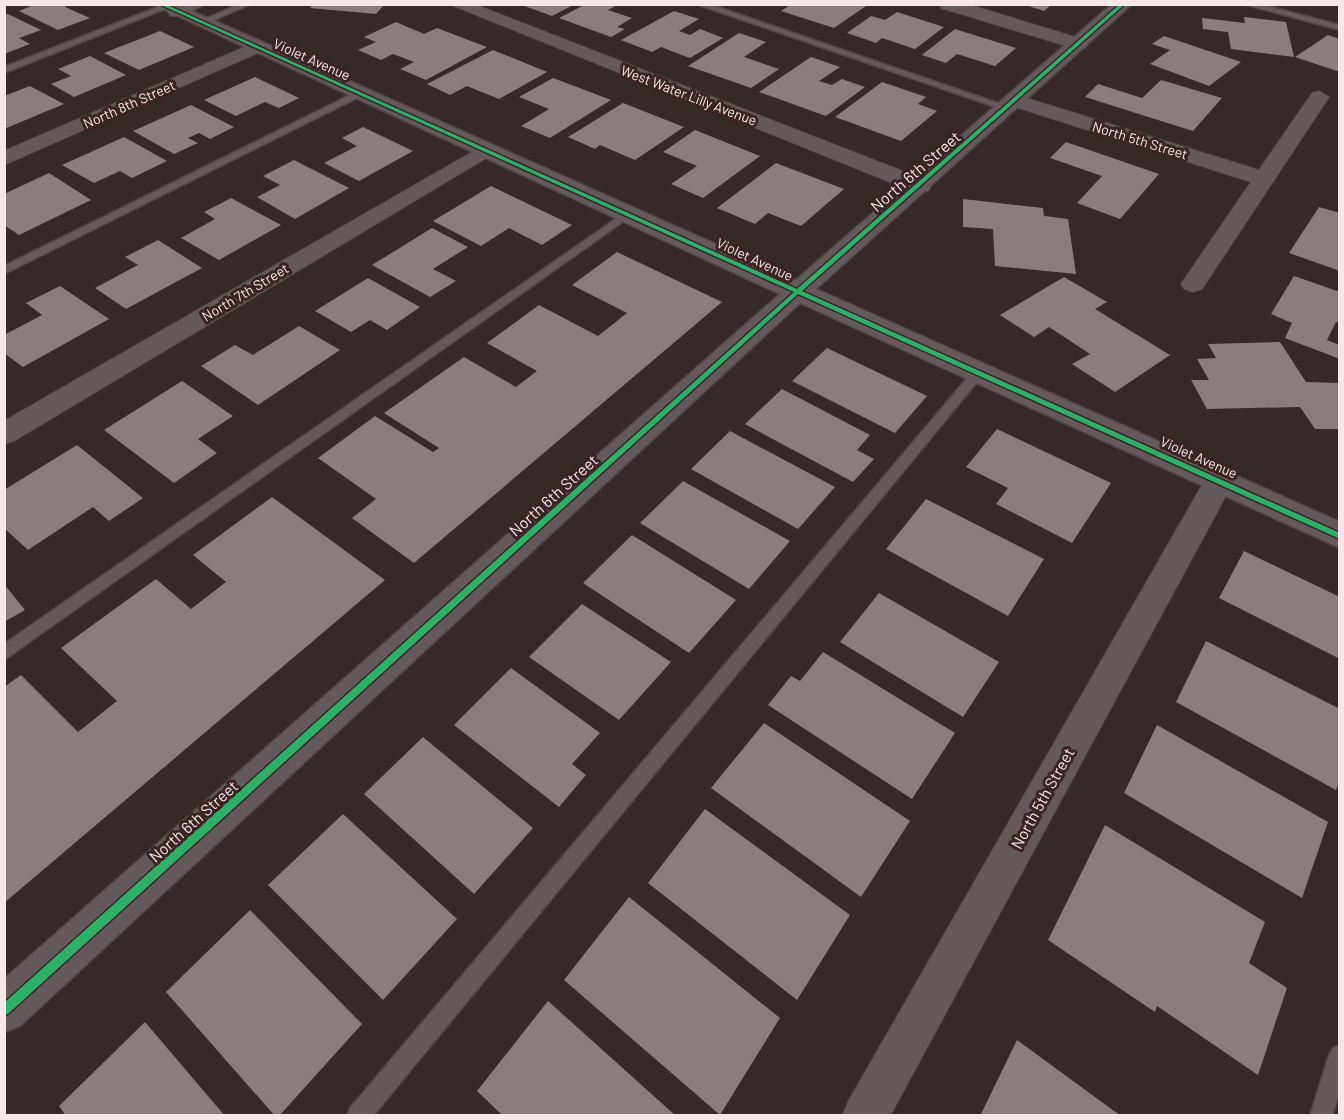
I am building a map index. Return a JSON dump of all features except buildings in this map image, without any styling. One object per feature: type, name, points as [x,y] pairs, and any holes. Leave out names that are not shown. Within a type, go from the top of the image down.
[{"type":"street","name":"West Water Lilly Avenue","points":[[457,4],[920,186]]},
{"type":"street","points":[[947,4],[1079,44]]},
{"type":"street","name":"North 6th Street","points":[[4,1010],[796,293],[920,186],[1123,4]]},
{"type":"street","name":"Violet Avenue","points":[[180,10],[254,48],[486,150],[796,293],[1340,536]]},
{"type":"street","name":"North 8th Street","points":[[4,159],[254,48]]},
{"type":"street","points":[[1193,284],[1319,97]]},
{"type":"street","name":"North 5th Street","points":[[1011,104],[1264,179]]},
{"type":"street","name":"North 7th Street","points":[[4,434],[486,150]]},
{"type":"street","name":"North 5th Street","points":[[865,1116],[1219,481]]},
{"type":"lane","points":[[4,70],[180,10],[247,4]]},
{"type":"lane","points":[[700,4],[1011,104]]},
{"type":"lane","points":[[1247,4],[1340,28]]},
{"type":"lane","points":[[4,271],[358,94]]},
{"type":"lane","points":[[4,653],[627,214]]},
{"type":"lane","points":[[358,1116],[978,373]]},
{"type":"lane","points":[[1321,1116],[1340,1055]]},
{"type":"cycle path","points":[[161,4],[1340,536]]},
{"type":"cycle path","points":[[4,1010],[796,293],[1123,4]]}]
